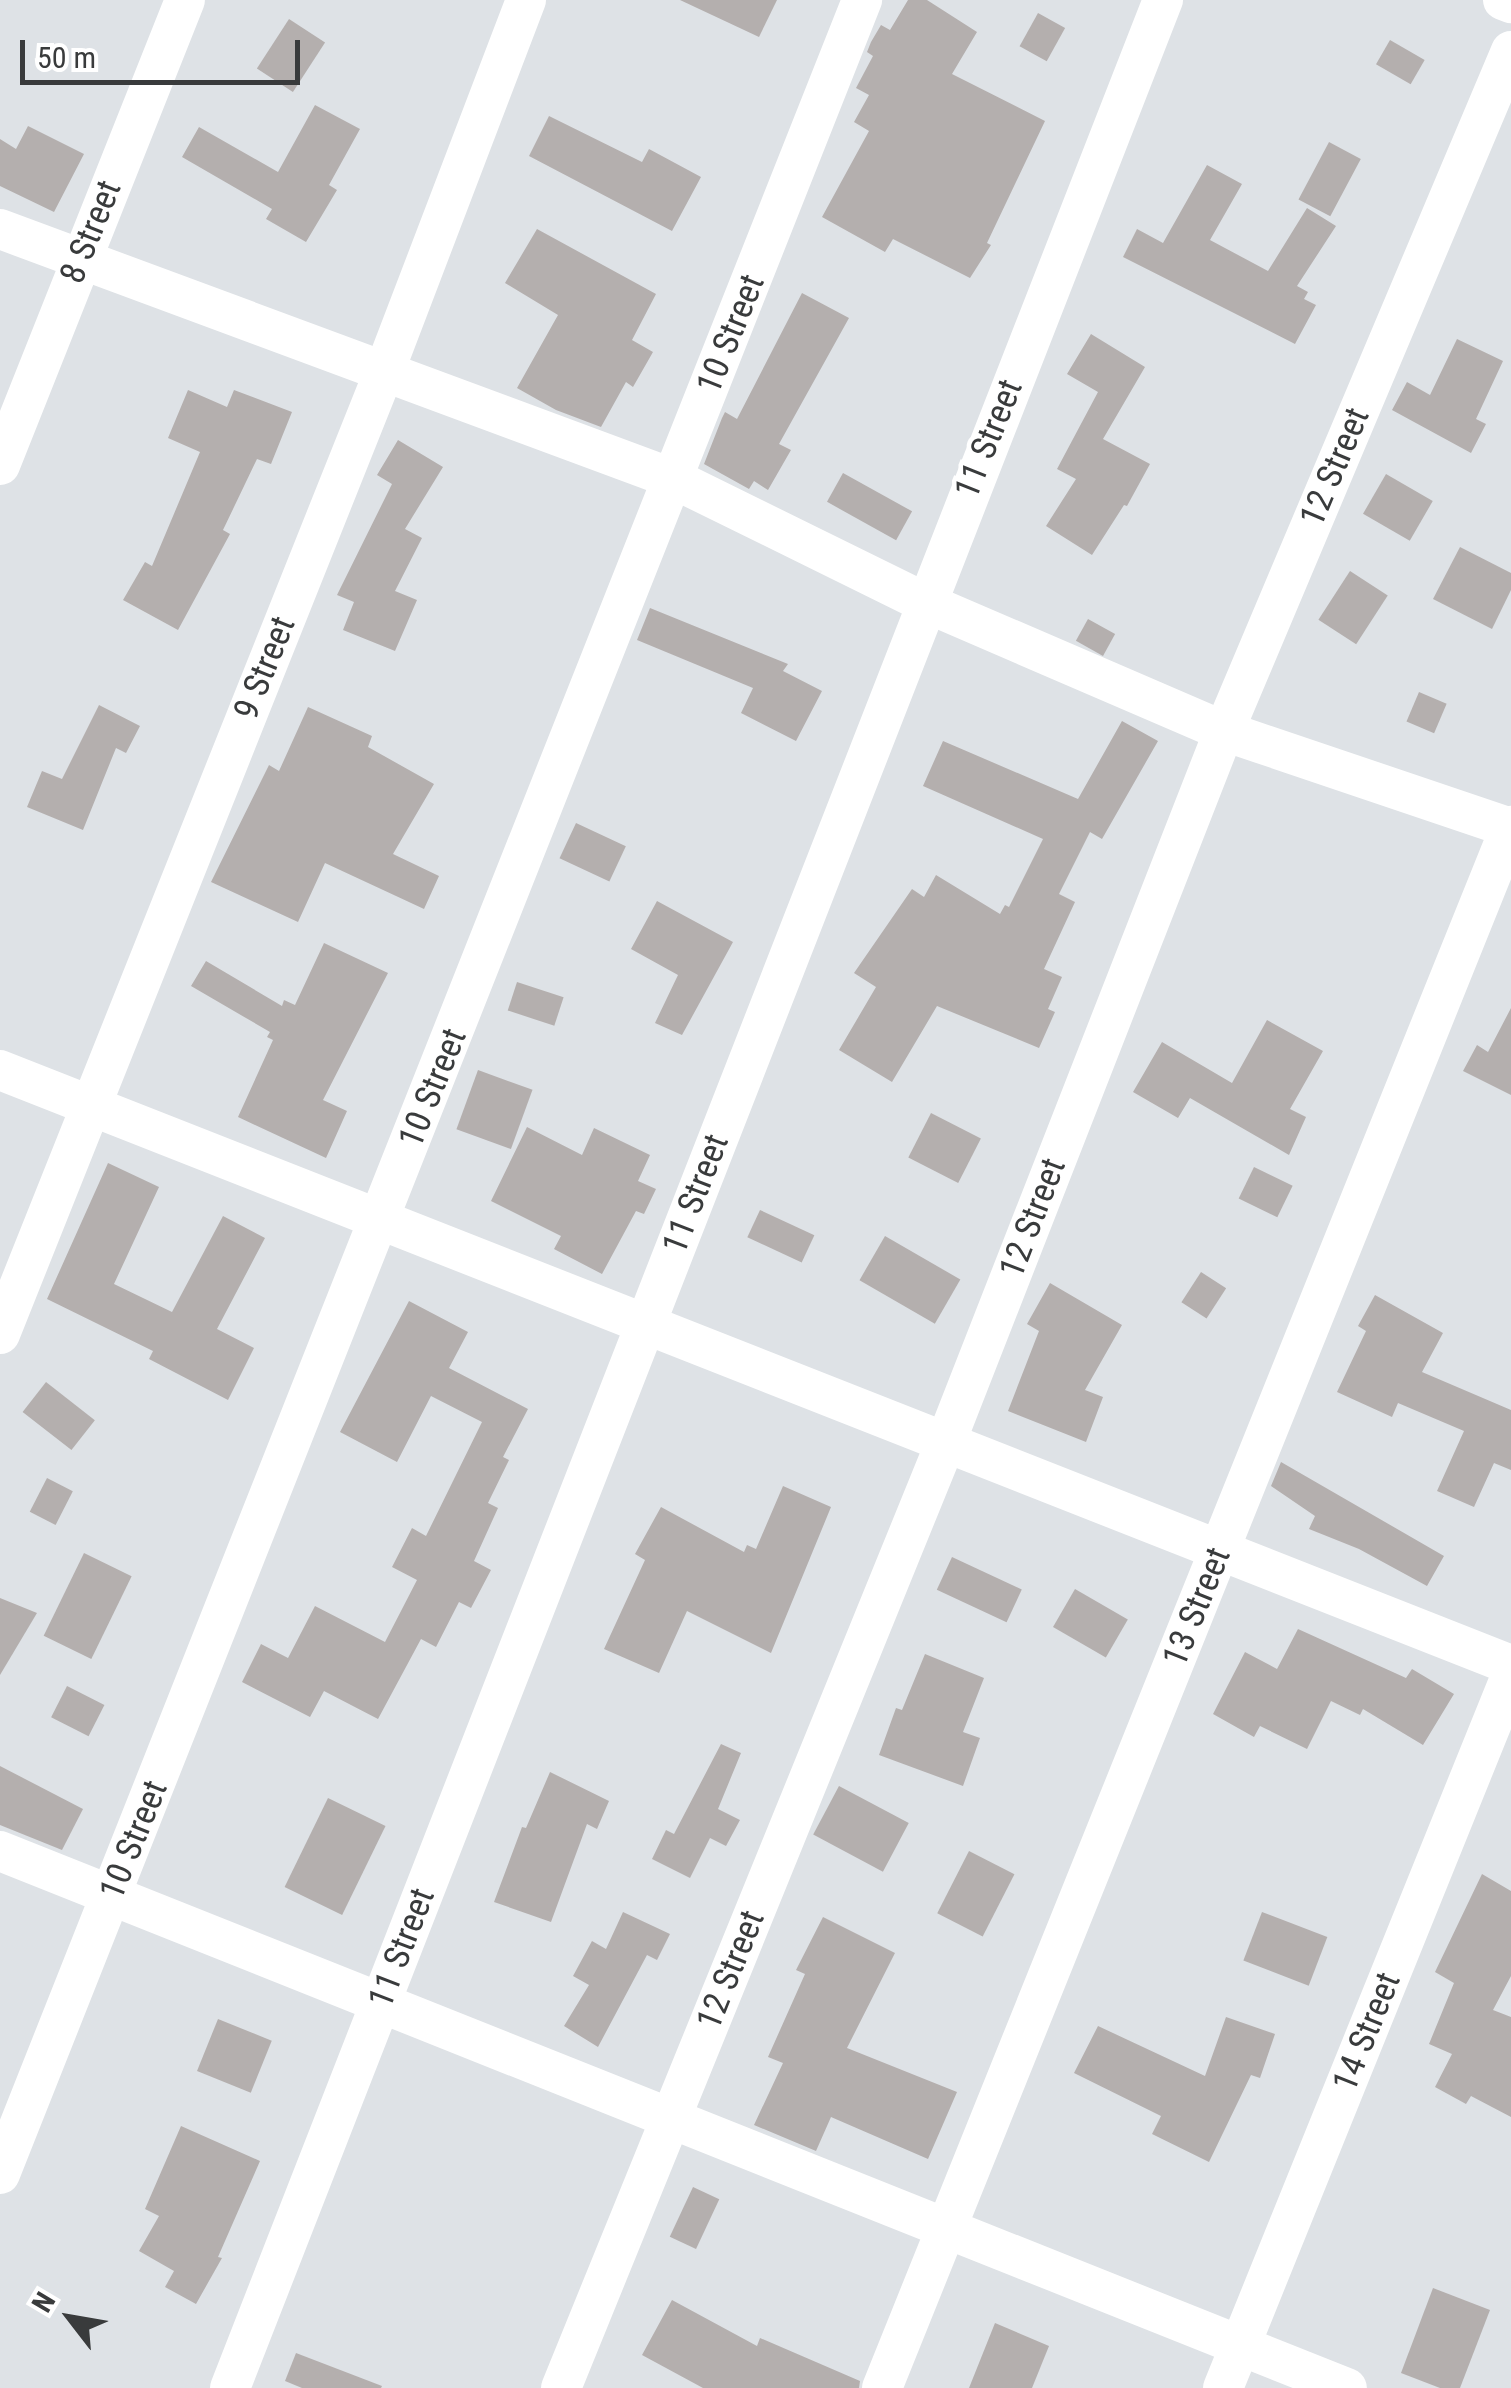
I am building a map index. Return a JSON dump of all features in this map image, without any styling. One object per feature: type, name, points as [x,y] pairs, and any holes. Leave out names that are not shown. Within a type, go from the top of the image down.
[{"type":"street","name":"8 Street","points":[[0,465],[185,0]]},
{"type":"street","name":"9 Street","points":[[0,1334],[384,372],[526,0]]},
{"type":"street","name":"10 Street","points":[[0,2174],[862,0]]},
{"type":"street","name":"11 Street","points":[[230,2388],[924,602],[1163,0]]},
{"type":"street","points":[[1502,0],[1511,3]]},
{"type":"street","name":"12 Street","points":[[562,2388],[946,1444],[1224,730],[1511,51]]},
{"type":"street","points":[[0,229],[674,479],[924,602],[1224,730],[1511,827]]},
{"type":"street","name":"13 Street","points":[[882,2388],[1511,827]]},
{"type":"street","points":[[0,1070],[1511,1665]]},
{"type":"street","name":"14 Street","points":[[1222,2388],[1511,1676]]},
{"type":"street","points":[[0,1851],[1347,2388]]},
{"type":"building","points":[[680,0],[777,0],[759,37]]},
{"type":"building","points":[[908,0],[927,0],[977,32],[952,74],[1045,121],[987,243],[991,245],[970,278],[893,239],[885,252],[822,217],[869,131],[854,122],[869,95],[856,88],[873,56],[867,52],[881,25],[890,30]]},
{"type":"building","points":[[1038,13],[1065,28],[1047,61],[1020,46]]},
{"type":"building","points":[[289,19],[325,42],[293,92],[257,68]]},
{"type":"building","points":[[1390,40],[1425,60],[1411,84],[1376,64]]},
{"type":"building","points":[[315,105],[360,129],[329,185],[337,190],[306,242],[266,219],[272,209],[182,157],[199,127],[278,172]]},
{"type":"building","points":[[549,116],[642,162],[649,149],[701,177],[672,231],[529,156]]},
{"type":"building","points":[[28,126],[84,154],[54,212],[0,186],[0,139],[16,149]]},
{"type":"building","points":[[1329,142],[1361,159],[1330,216],[1298,199]]},
{"type":"building","points":[[1207,165],[1242,184],[1210,240],[1268,271],[1307,208],[1336,226],[1297,286],[1308,292],[1304,299],[1316,305],[1295,344],[1123,257],[1137,229],[1163,243]]},
{"type":"building","points":[[537,229],[656,294],[632,340],[653,352],[633,387],[626,382],[601,427],[556,410],[517,388],[558,315],[505,283]]},
{"type":"building","points":[[802,293],[849,318],[779,444],[791,450],[768,490],[754,481],[749,489],[704,464],[725,412],[737,419]]},
{"type":"building","points":[[1091,334],[1145,367],[1103,439],[1150,464],[1127,506],[1124,505],[1092,555],[1046,526],[1076,479],[1057,469],[1098,392],[1067,374]]},
{"type":"building","points":[[1457,339],[1503,361],[1476,419],[1486,424],[1471,453],[1392,410],[1407,382],[1430,395]]},
{"type":"building","points":[[188,390],[227,407],[234,390],[292,412],[271,464],[257,459],[223,530],[230,534],[178,630],[123,600],[145,562],[152,566],[200,452],[168,438]]},
{"type":"building","points":[[398,440],[443,467],[405,529],[422,538],[395,591],[417,600],[395,651],[343,630],[354,602],[337,595],[392,484],[377,475]]},
{"type":"building","points":[[843,473],[912,511],[896,540],[827,502]]},
{"type":"building","points":[[1386,474],[1433,501],[1410,541],[1363,514]]},
{"type":"building","points":[[1460,547],[1511,573],[1511,590],[1492,629],[1433,599]]},
{"type":"building","points":[[1350,571],[1388,596],[1356,644],[1318,620]]},
{"type":"building","points":[[650,608],[788,664],[783,671],[822,691],[796,741],[741,713],[753,688],[637,640]]},
{"type":"building","points":[[1088,619],[1115,634],[1103,656],[1076,641]]},
{"type":"building","points":[[1419,692],[1447,704],[1434,733],[1406,721]]},
{"type":"building","points":[[99,705],[140,726],[126,753],[116,748],[83,830],[27,807],[42,771],[62,779]]},
{"type":"building","points":[[308,707],[372,736],[368,747],[434,784],[393,854],[439,876],[424,909],[325,863],[298,922],[211,882],[269,765],[279,771]]},
{"type":"building","points":[[1122,721],[1158,741],[1102,839],[1090,832],[1059,894],[1075,902],[1044,969],[1062,977],[1048,1009],[1055,1012],[1039,1048],[937,1006],[892,1082],[839,1050],[876,987],[854,973],[912,889],[924,897],[936,875],[1000,914],[1005,905],[1009,907],[1043,839],[923,786],[943,741],[1078,799]]},
{"type":"building","points":[[576,823],[626,846],[609,882],[560,858]]},
{"type":"building","points":[[657,901],[733,942],[682,1035],[655,1023],[678,975],[631,949]]},
{"type":"building","points":[[324,943],[388,973],[323,1100],[347,1111],[326,1158],[238,1117],[273,1040],[267,1037],[270,1032],[191,986],[206,961],[282,1006],[284,1000],[295,1005]]},
{"type":"building","points":[[517,982],[564,997],[554,1026],[508,1011]]},
{"type":"building","points":[[1511,1008],[1511,1095],[1463,1071],[1477,1045],[1488,1052]]},
{"type":"building","points":[[1267,1020],[1323,1051],[1290,1109],[1306,1117],[1289,1155],[1190,1098],[1178,1118],[1133,1092],[1162,1042],[1232,1083]]},
{"type":"building","points":[[478,1070],[533,1090],[511,1149],[456,1129]]},
{"type":"building","points":[[931,1113],[981,1138],[958,1183],[908,1158]]},
{"type":"building","points":[[527,1127],[582,1155],[594,1128],[650,1155],[638,1181],[656,1189],[644,1214],[636,1211],[602,1274],[554,1249],[561,1236],[491,1201]]},
{"type":"building","points":[[108,1163],[159,1187],[114,1284],[172,1312],[223,1216],[265,1238],[217,1329],[254,1348],[228,1400],[149,1359],[153,1351],[47,1299]]},
{"type":"building","points":[[1254,1167],[1293,1186],[1277,1217],[1239,1198]]},
{"type":"building","points":[[760,1210],[814,1235],[802,1263],[747,1237]]},
{"type":"building","points":[[885,1236],[960,1280],[935,1324],[860,1280]]},
{"type":"building","points":[[1201,1272],[1226,1288],[1207,1319],[1181,1302]]},
{"type":"building","points":[[1050,1283],[1122,1325],[1085,1390],[1103,1397],[1086,1442],[1008,1411],[1039,1331],[1027,1324]]},
{"type":"building","points":[[1375,1295],[1443,1333],[1422,1372],[1511,1410],[1511,1470],[1494,1463],[1474,1507],[1437,1491],[1464,1431],[1398,1403],[1392,1417],[1337,1392],[1366,1331],[1358,1326]]},
{"type":"building","points":[[409,1301],[468,1332],[449,1368],[528,1409],[503,1457],[509,1460],[488,1503],[498,1508],[474,1561],[491,1570],[471,1608],[459,1602],[436,1647],[421,1639],[378,1719],[324,1691],[310,1717],[242,1682],[261,1644],[288,1658],[315,1606],[385,1642],[417,1580],[392,1567],[412,1528],[426,1536],[482,1422],[431,1396],[397,1462],[340,1432]]},
{"type":"building","points":[[46,1382],[95,1420],[71,1450],[23,1412]]},
{"type":"building","points":[[1281,1462],[1444,1556],[1427,1586],[1359,1549],[1309,1529],[1315,1516],[1271,1486]]},
{"type":"building","points":[[47,1478],[73,1491],[56,1525],[30,1512]]},
{"type":"building","points":[[783,1486],[831,1507],[771,1653],[687,1611],[659,1673],[604,1649],[645,1560],[635,1554],[661,1507],[744,1552],[747,1545],[756,1549]]},
{"type":"building","points":[[84,1553],[132,1576],[91,1659],[44,1636]]},
{"type":"building","points":[[952,1557],[1022,1590],[1007,1622],[937,1590]]},
{"type":"building","points":[[1075,1589],[1128,1620],[1106,1658],[1053,1627]]},
{"type":"building","points":[[0,1598],[37,1613],[0,1675]]},
{"type":"building","points":[[1298,1629],[1406,1678],[1412,1669],[1454,1694],[1423,1745],[1363,1709],[1360,1715],[1331,1701],[1307,1749],[1260,1726],[1254,1737],[1213,1714],[1245,1652],[1277,1669]]},
{"type":"building","points":[[925,1654],[984,1678],[963,1732],[980,1738],[963,1786],[879,1755],[896,1708],[902,1710]]},
{"type":"building","points":[[67,1686],[104,1705],[89,1736],[51,1717]]},
{"type":"building","points":[[721,1744],[741,1753],[718,1809],[740,1820],[726,1846],[710,1838],[690,1878],[652,1859],[666,1830],[674,1834]]},
{"type":"building","points":[[0,1766],[83,1809],[62,1850],[0,1825]]},
{"type":"building","points":[[550,1772],[609,1801],[597,1829],[587,1824],[551,1922],[494,1902],[522,1827],[526,1828]]},
{"type":"building","points":[[839,1786],[909,1823],[883,1872],[813,1835]]},
{"type":"building","points":[[328,1798],[386,1826],[342,1915],[285,1887]]},
{"type":"building","points":[[969,1851],[1014,1874],[983,1937],[937,1913]]},
{"type":"building","points":[[1482,1874],[1511,1891],[1511,1976],[1493,2010],[1511,2017],[1511,2117],[1471,2096],[1466,2104],[1435,2087],[1452,2054],[1429,2044],[1454,1983],[1435,1972]]},
{"type":"building","points":[[623,1912],[670,1934],[657,1960],[647,1955],[598,2047],[564,2026],[589,1985],[573,1976],[592,1941],[606,1949]]},
{"type":"building","points":[[1262,1912],[1327,1937],[1309,1986],[1243,1961]]},
{"type":"building","points":[[823,1917],[895,1953],[847,2048],[957,2092],[928,2159],[831,2117],[816,2151],[754,2125],[783,2063],[768,2057],[805,1974],[796,1970]]},
{"type":"building","points":[[1226,2017],[1275,2034],[1260,2078],[1251,2075],[1209,2162],[1152,2134],[1161,2116],[1074,2073],[1098,2026],[1205,2076]]},
{"type":"building","points":[[218,2019],[272,2041],[251,2093],[197,2071]]},
{"type":"building","points":[[181,2126],[260,2161],[218,2257],[222,2258],[196,2304],[165,2287],[174,2271],[139,2251],[159,2216],[145,2209]]},
{"type":"building","points":[[693,2187],[719,2199],[696,2249],[670,2237]]},
{"type":"building","points":[[1433,2288],[1490,2310],[1460,2388],[1440,2388],[1401,2373]]},
{"type":"building","points":[[672,2300],[757,2346],[760,2338],[860,2381],[859,2388],[703,2388],[642,2355]]},
{"type":"building","points":[[995,2323],[1049,2346],[1032,2388],[969,2388]]},
{"type":"building","points":[[296,2353],[382,2386],[302,2388],[285,2381]]}]
